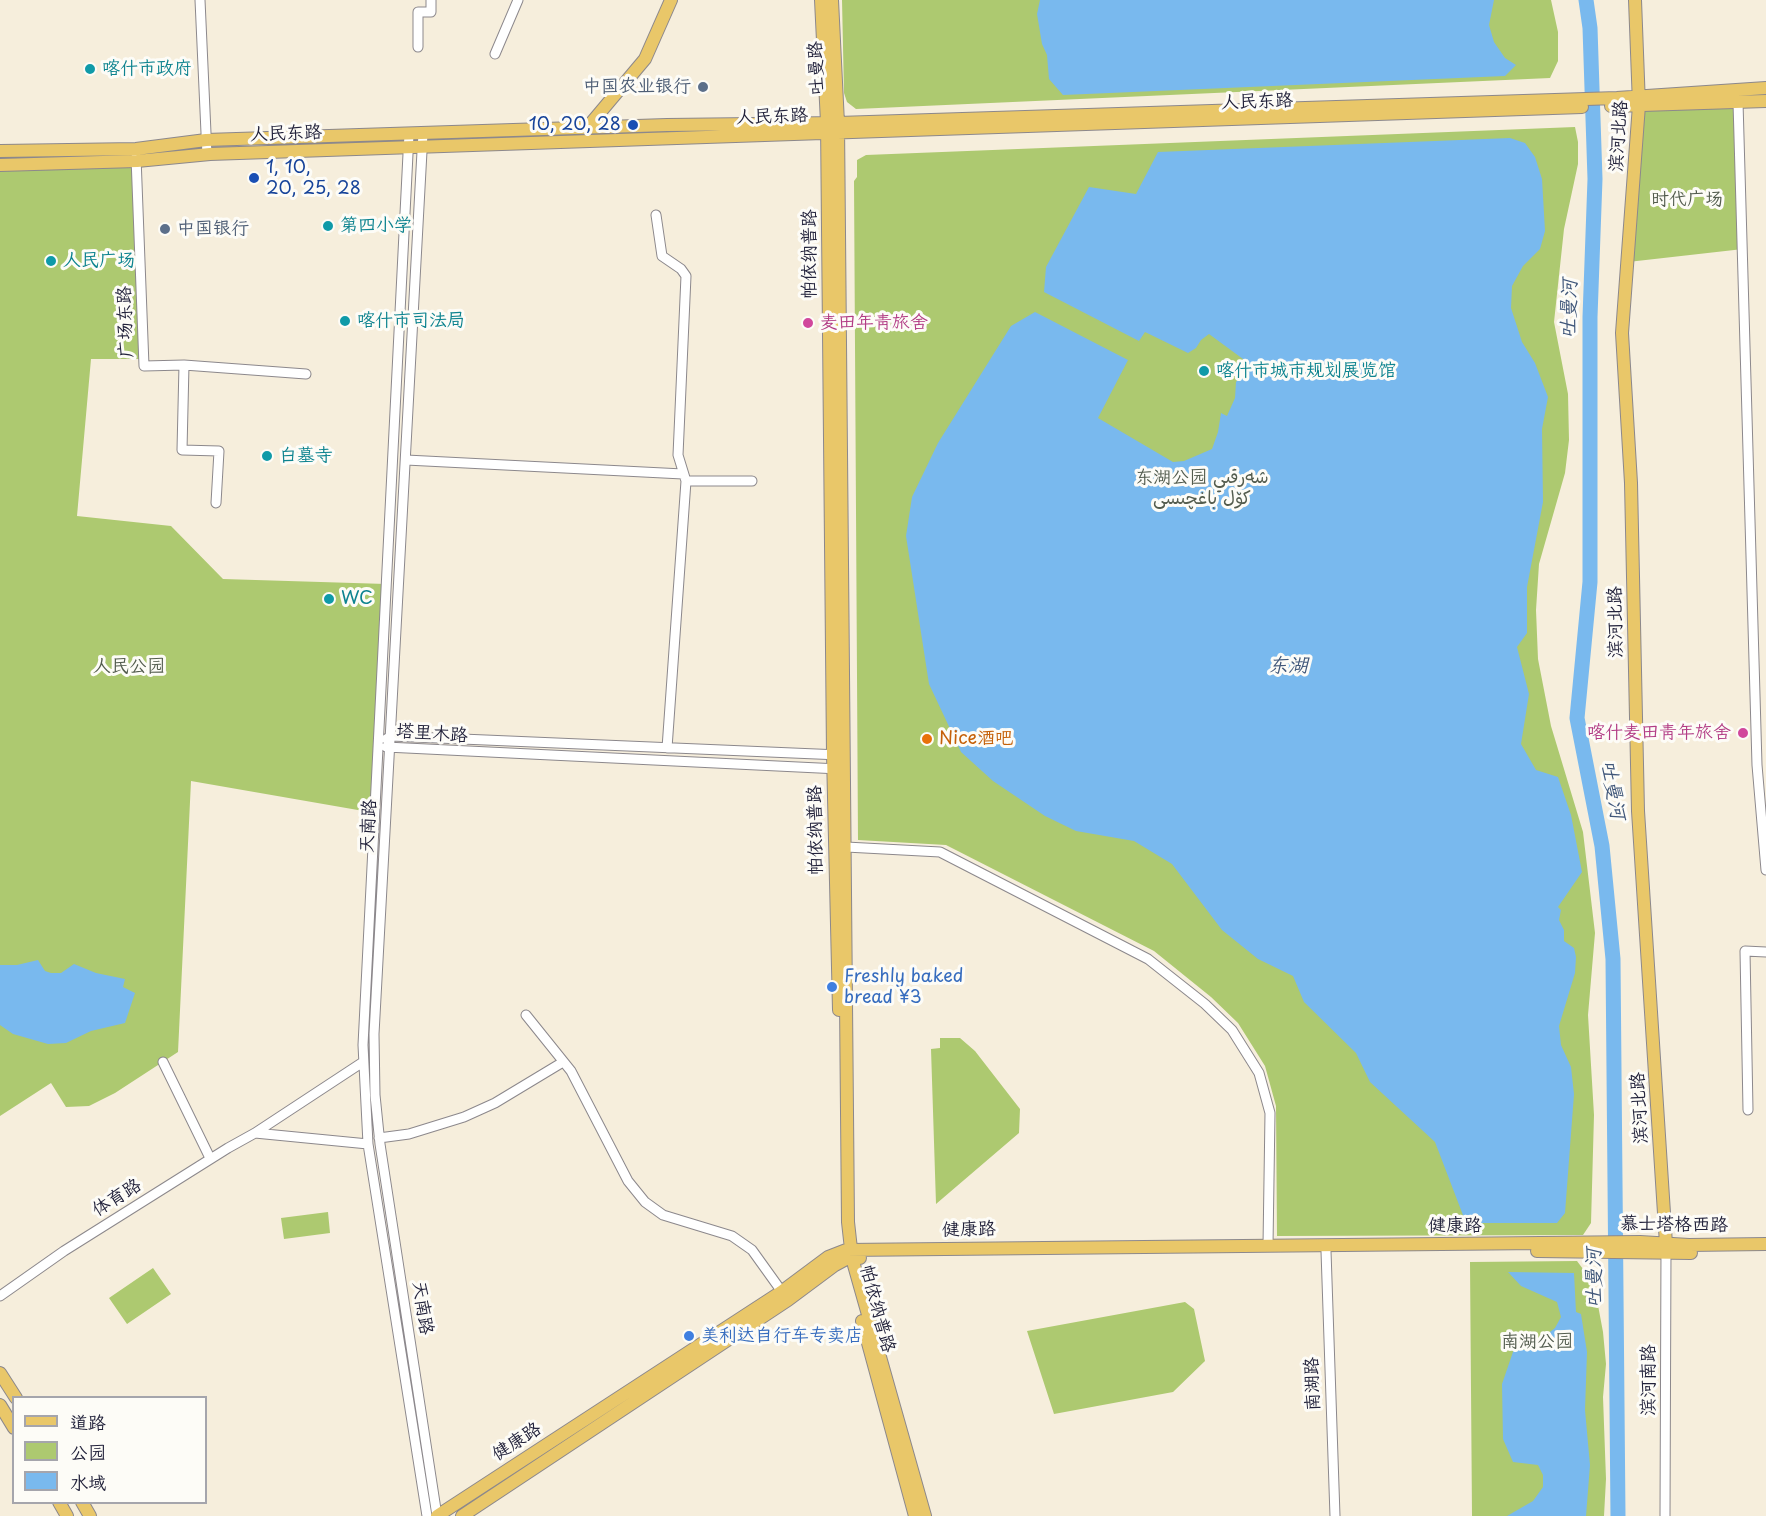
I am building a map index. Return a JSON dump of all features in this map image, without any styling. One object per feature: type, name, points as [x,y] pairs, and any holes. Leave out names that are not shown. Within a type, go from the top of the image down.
[{"type":"main road","points":[[587,128],[645,59],[671,0]]},
{"type":"main road","name":"吐曼路","points":[[821,0],[832,129]]},
{"type":"main road","name":"吐曼路","points":[[832,0],[832,129]]},
{"type":"main road","name":"滨河北路","points":[[1635,0],[1640,100],[1622,333],[1631,483],[1638,811],[1666,1248]]},
{"type":"main road","points":[[1640,100],[1766,88]]},
{"type":"main road","name":"人民东路","points":[[0,151],[207,155],[832,129],[1640,100]]},
{"type":"main road","points":[[1640,100],[1766,101]]},
{"type":"main road","name":"人民东路","points":[[0,165],[136,155],[206,140],[587,128],[832,129]]},
{"type":"main road","name":"帕依纳普路","points":[[832,129],[839,769],[849,1254],[925,1516]]},
{"type":"main road","name":"帕依纳普路","points":[[839,769],[846,847],[849,1254],[915,1516]]},
{"type":"main road","name":"慕士塔格西路","points":[[1666,1248],[1766,1244]]},
{"type":"main road","name":"健康路","points":[[462,1516],[785,1296],[828,1257],[849,1254],[1268,1245],[1581,1248]]},
{"type":"main road","name":"慕士塔格西路","points":[[1581,1248],[1640,1247],[1766,1251]]},
{"type":"main road","name":"健康路","points":[[849,1254],[1581,1248]]},
{"type":"main road","name":"健康路","points":[[437,1516],[785,1296]]},
{"type":"main road","points":[[0,1373],[15,1396]]},
{"type":"main road","points":[[0,1406],[12,1425]]},
{"type":"street","points":[[200,0],[207,155]]},
{"type":"street","points":[[418,47],[418,12],[431,12],[431,0]]},
{"type":"street","points":[[495,54],[518,0]]},
{"type":"street","points":[[1738,102],[1766,870]]},
{"type":"street","name":"天南路","points":[[423,133],[374,1034],[375,1095],[379,1138],[437,1516]]},
{"type":"street","name":"天南路","points":[[409,134],[363,1062],[368,1144],[427,1516]]},
{"type":"street","name":"广场东路","points":[[136,155],[144,366],[184,365],[306,374]]},
{"type":"street","points":[[657,215],[662,256],[681,269],[686,276],[678,455],[685,478],[667,748]]},
{"type":"street","points":[[184,365],[182,450],[219,451],[216,503]]},
{"type":"street","points":[[405,460],[752,481]]},
{"type":"street","name":"塔里木路","points":[[378,744],[391,736],[839,755]]},
{"type":"street","name":"塔里木路","points":[[378,744],[390,749],[839,769]]},
{"type":"street","points":[[846,847],[940,852],[1148,959],[1205,1004],[1232,1030],[1259,1073],[1270,1113],[1268,1245]]},
{"type":"street","points":[[1748,1110],[1745,951],[1766,952]]},
{"type":"street","points":[[525,1015],[571,1071],[628,1181],[645,1202],[663,1215],[732,1236],[752,1250],[785,1296]]},
{"type":"street","points":[[163,1062],[210,1158]]},
{"type":"street","name":"体育路","points":[[0,1296],[64,1251],[210,1158],[255,1133],[363,1062]]},
{"type":"street","points":[[379,1138],[409,1134],[464,1117],[495,1103],[563,1062]]},
{"type":"street","points":[[255,1133],[368,1144]]},
{"type":"street","name":"滨河南路","points":[[1665,1516],[1666,1248]]},
{"type":"street","name":"南湖路","points":[[1326,1251],[1335,1516]]},
{"type":"green space","points":[[842,0],[1551,0],[1558,32],[1558,61],[1550,78],[856,109],[847,102],[844,93]]},
{"type":"green space","name":"时代广场","points":[[1738,102],[1743,249],[1628,262],[1639,105]]},
{"type":"green space","name":"东湖","points":[[1575,127],[1578,164],[1564,229],[1554,322],[1568,394],[1569,440],[1565,473],[1539,564],[1536,610],[1538,659],[1551,726],[1583,832],[1595,933],[1588,1015],[1594,1115],[1591,1223],[1583,1235],[1277,1236],[1276,1106],[1265,1066],[1238,1023],[1211,997],[1154,951],[946,845],[858,840],[854,181],[857,177],[857,160],[866,155]]},
{"type":"green space","name":"人民公园","points":[[137,161],[143,359],[91,359],[77,516],[171,526],[223,579],[386,584],[375,813],[191,781],[178,1052],[115,1093],[89,1106],[66,1107],[51,1083],[0,1116],[0,165]]},
{"type":"green space","points":[[940,1038],[960,1038],[975,1051],[1020,1109],[1019,1133],[936,1204],[931,1049],[940,1048]]},
{"type":"green space","points":[[328,1212],[330,1233],[284,1239],[281,1218]]},
{"type":"green space","name":"南湖公园","points":[[1577,1261],[1586,1273],[1597,1300],[1603,1332],[1606,1364],[1603,1397],[1606,1479],[1604,1516],[1472,1516],[1470,1262]]},
{"type":"green space","points":[[153,1268],[171,1294],[127,1324],[109,1298]]},
{"type":"green space","points":[[1185,1302],[1194,1309],[1205,1361],[1173,1392],[1054,1414],[1027,1331]]},
{"type":"water","points":[[1040,0],[1494,0],[1489,25],[1494,42],[1505,58],[1516,65],[1505,76],[1063,95],[1049,79],[1047,55],[1042,44],[1037,14]]},
{"type":"water","name":"东湖","points":[[1510,138],[1525,143],[1535,157],[1542,179],[1545,231],[1540,249],[1523,266],[1512,286],[1511,308],[1522,342],[1535,363],[1548,397],[1542,429],[1543,502],[1527,587],[1527,633],[1517,647],[1529,694],[1521,744],[1536,770],[1558,777],[1571,815],[1582,872],[1558,907],[1561,910],[1559,920],[1564,930],[1564,941],[1574,948],[1576,957],[1575,973],[1559,1026],[1561,1045],[1571,1067],[1574,1094],[1565,1213],[1557,1223],[1466,1223],[1435,1142],[1370,1082],[1356,1053],[1304,1002],[1293,976],[1258,959],[1222,930],[1172,864],[1134,841],[1076,831],[1045,816],[993,781],[961,752],[929,684],[906,536],[912,497],[938,443],[1011,326],[1035,312],[1128,360],[1098,418],[1173,462],[1184,461],[1212,449],[1221,413],[1227,416],[1235,398],[1236,382],[1247,369],[1243,359],[1209,334],[1188,353],[1145,332],[1139,341],[1044,292],[1046,267],[1089,187],[1136,194],[1158,152]]},
{"type":"water","points":[[38,960],[45,971],[51,973],[61,973],[74,964],[96,973],[125,979],[123,987],[135,993],[125,1023],[91,1031],[66,1043],[48,1044],[13,1034],[0,1025],[0,965],[17,965]]},
{"type":"water","points":[[1508,1272],[1574,1273],[1576,1312],[1581,1314],[1587,1352],[1585,1410],[1590,1465],[1586,1516],[1507,1516],[1533,1501],[1543,1487],[1543,1475],[1538,1465],[1513,1462],[1503,1439],[1502,1384],[1514,1349],[1527,1350],[1555,1328],[1561,1317],[1557,1302],[1521,1286]]},
{"type":"waterway","name":"吐曼河","points":[[1586,0],[1590,28],[1595,179],[1590,317],[1590,582],[1577,718],[1602,846],[1613,959],[1618,1516]]},
{"type":"place","name":"喀什市政府","points":[[90,69]]},
{"type":"place","name":"中国农业银行","points":[[703,87]]},
{"type":"place","name":"10, 20, 28","points":[[633,125]]},
{"type":"place","name":"1, 10, 20, 25, 28","points":[[254,178]]},
{"type":"place","name":"第四小学","points":[[328,226]]},
{"type":"place","name":"中国银行","points":[[165,229]]},
{"type":"place","name":"人民广场","points":[[51,261]]},
{"type":"place","name":"喀什市司法局","points":[[345,321]]},
{"type":"place","name":"麦田年青旅舍","points":[[808,323]]},
{"type":"place","name":"喀什市城市规划展览馆","points":[[1204,371]]},
{"type":"place","name":"白墓寺","points":[[267,456]]},
{"type":"place","name":"WC","points":[[329,599]]},
{"type":"place","name":"喀什麦田青年旅舍","points":[[1743,733]]},
{"type":"place","name":"Nice酒吧","points":[[927,739]]},
{"type":"place","name":"Freshly baked bread ¥3","points":[[832,987]]},
{"type":"place","name":"美利达自行车专卖店","points":[[689,1336]]},
{"type":"park label","name":"东湖公园 شەرقىي كۆل باغچىسى","points":[[1202,488]]}]
